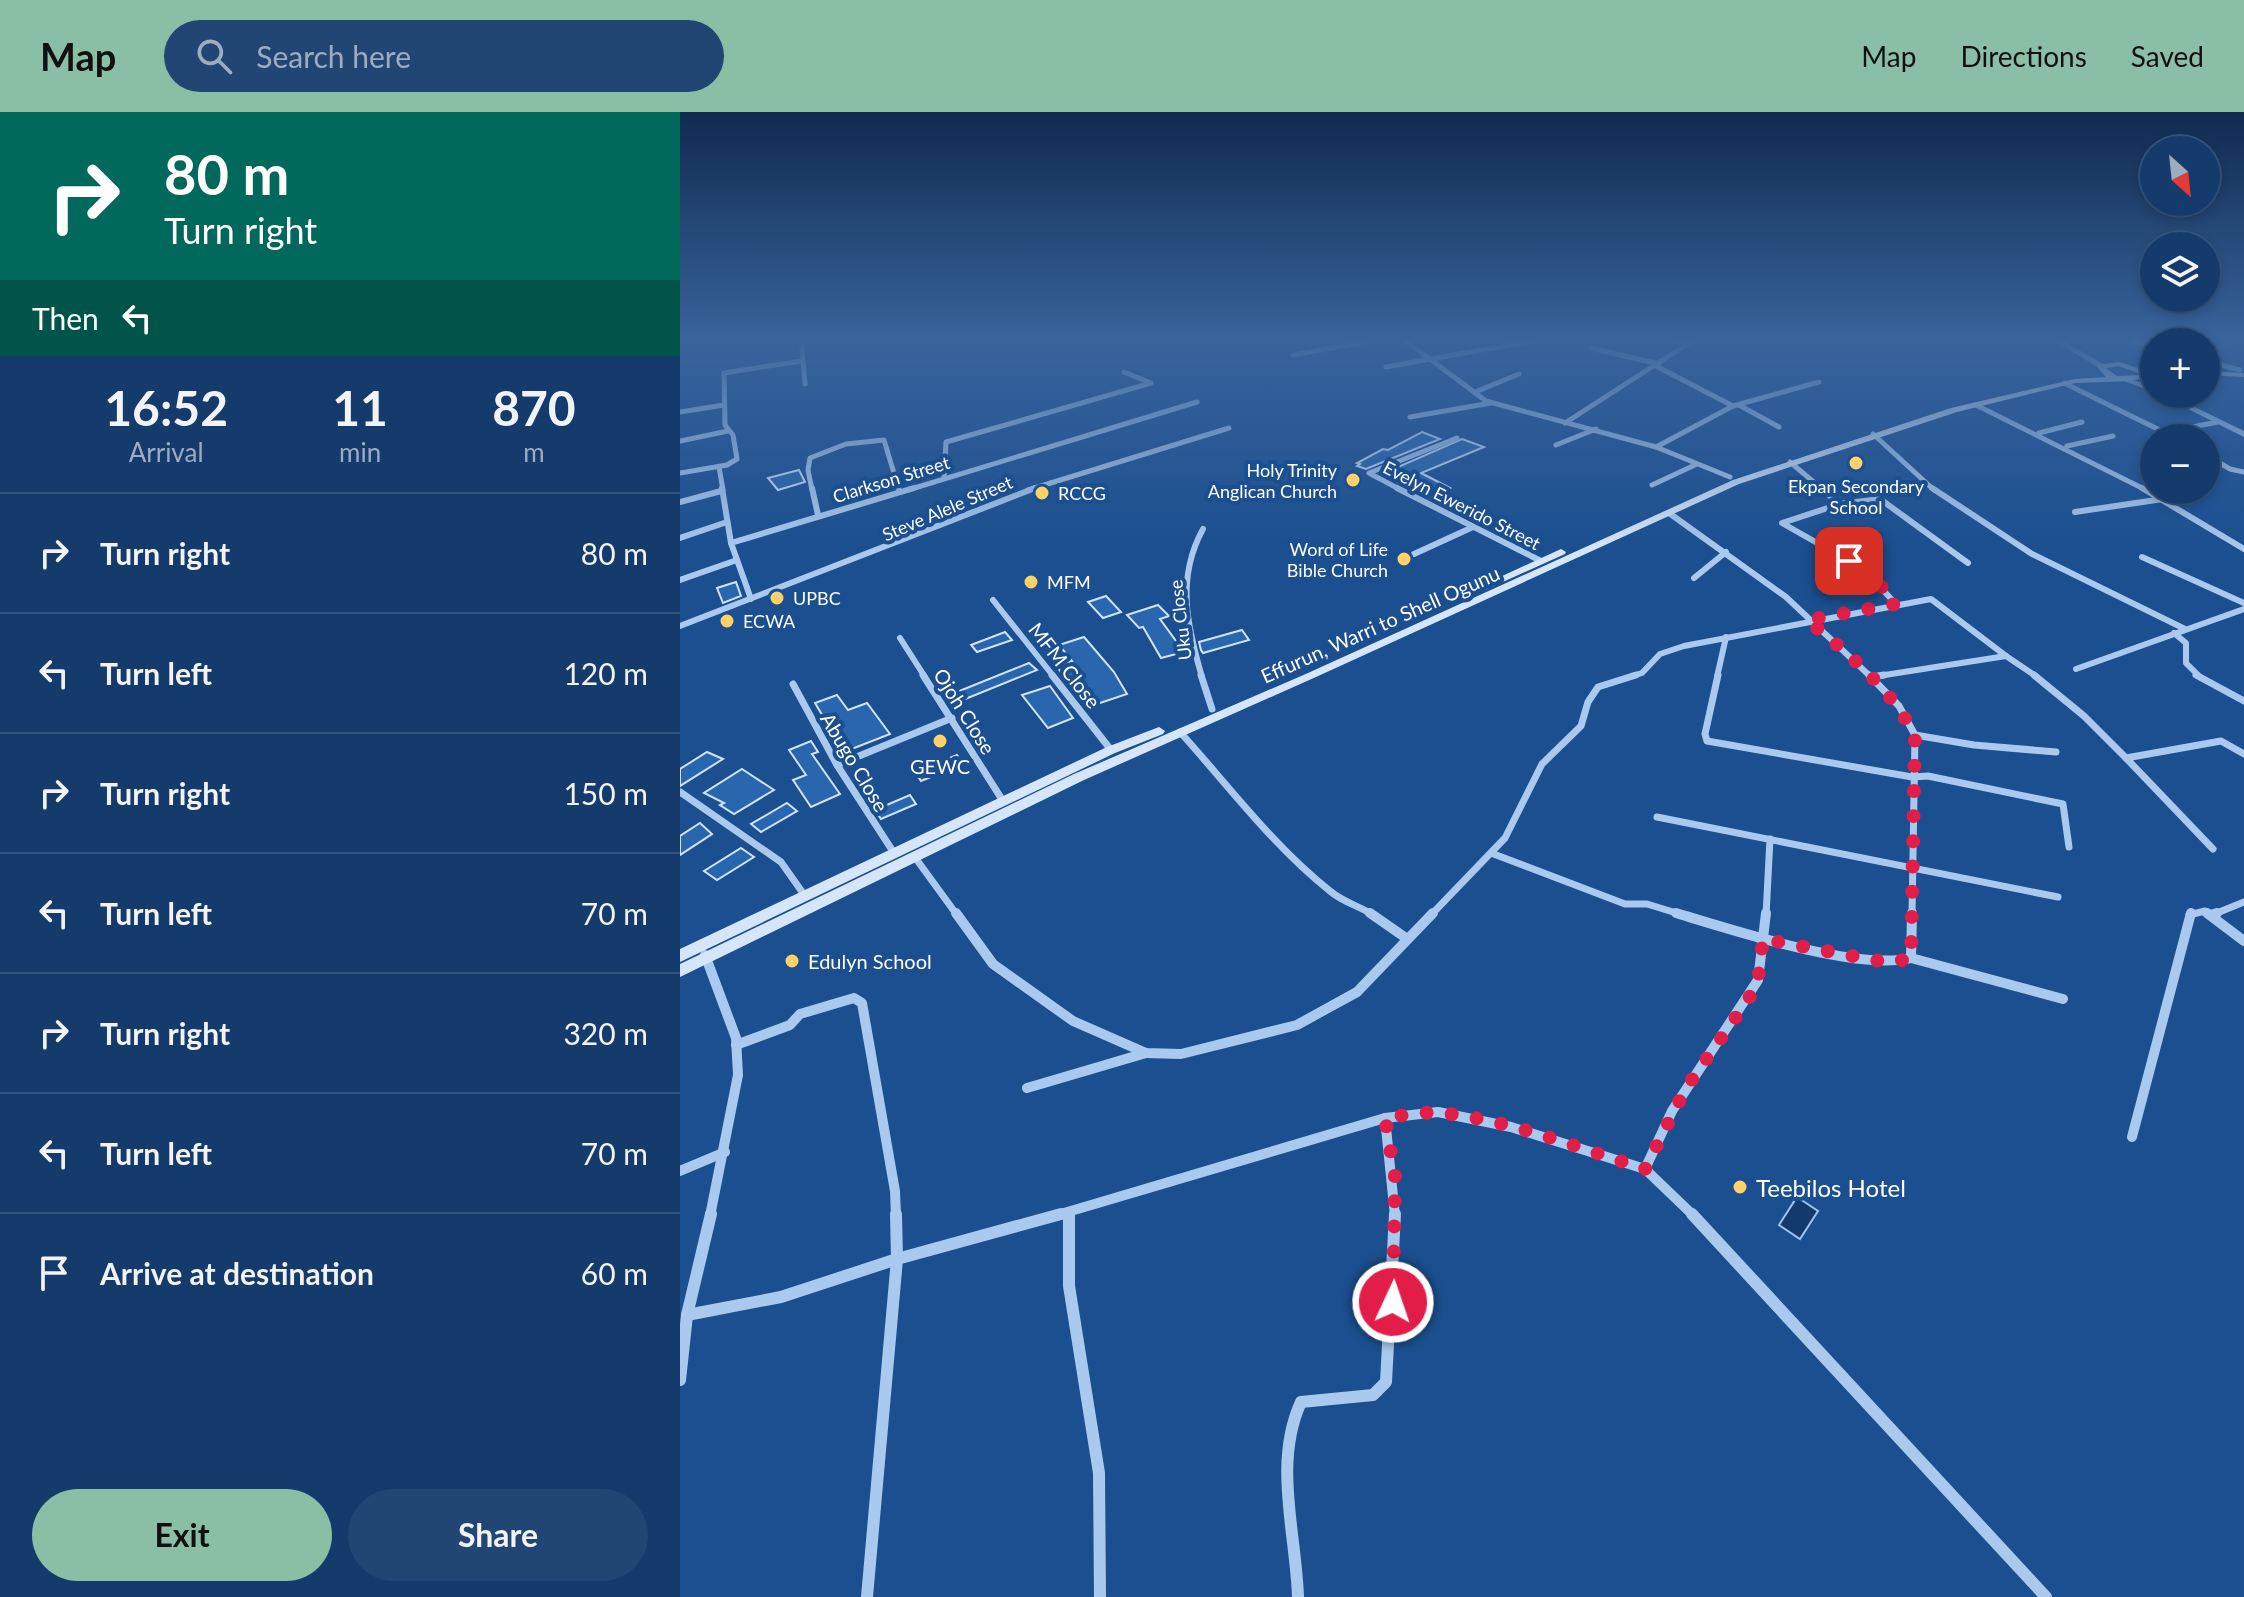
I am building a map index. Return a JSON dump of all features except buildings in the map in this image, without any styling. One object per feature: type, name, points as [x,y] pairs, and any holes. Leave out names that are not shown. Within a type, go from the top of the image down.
[{"type":"main road","name":"Effurun, Warri to Shell Ogunu","points":[[680,956],[704,952],[1516,578],[1541,561],[1730,477],[1936,410]]},
{"type":"main road","name":"Effurun, Warri to Shell Ogunu","points":[[680,971],[704,952],[805,896],[1111,750],[1790,462],[1957,410]]},
{"type":"street","points":[[680,473],[719,467],[737,459],[725,410]]},
{"type":"street","points":[[944,477],[946,442],[1056,410]]},
{"type":"street","name":"Clarkson Street","points":[[731,543],[1169,410]]},
{"type":"street","points":[[1410,417],[1449,410]]},
{"type":"street","points":[[1518,410],[1656,447],[1730,477]]},
{"type":"street","points":[[1565,423],[1585,410]]},
{"type":"street","points":[[1656,447],[1726,410]]},
{"type":"street","points":[[1746,410],[1779,427]]},
{"type":"street","points":[[1988,410],[2140,486]]},
{"type":"street","points":[[2121,410],[2149,424]]},
{"type":"street","points":[[2195,410],[2244,431]]},
{"type":"street","points":[[2203,410],[2244,431]]},
{"type":"street","points":[[2038,433],[2082,422]]},
{"type":"street","points":[[2208,424],[2218,422]]},
{"type":"street","name":"Steve Alele Street","points":[[680,626],[918,536],[1014,494],[1229,428]]},
{"type":"street","points":[[1556,445],[1596,429]]},
{"type":"street","points":[[680,441],[728,431]]},
{"type":"street","points":[[1873,434],[1930,489],[2057,567],[2128,598],[2185,629]]},
{"type":"street","points":[[2066,447],[2113,436]]},
{"type":"street","name":"Evelyn Ewerido Street","points":[[1457,438],[1369,473],[1541,561]]},
{"type":"street","points":[[818,515],[808,470],[810,458],[846,444],[884,440],[899,490]]},
{"type":"street","points":[[1790,462],[1840,504]]},
{"type":"street","points":[[2220,463],[2244,472]]},
{"type":"street","points":[[1652,485],[1697,464]]},
{"type":"street","points":[[719,467],[731,543],[751,599]]},
{"type":"street","points":[[680,502],[721,491]]},
{"type":"street","points":[[1896,604],[1863,569],[1782,523],[1840,504],[1880,499],[1968,563]]},
{"type":"street","points":[[2075,512],[2140,503]]},
{"type":"street","points":[[2172,504],[2244,549]]},
{"type":"street","points":[[1669,513],[1786,597],[1807,620],[1872,677],[1899,706],[1915,735],[1911,958]]},
{"type":"street","points":[[680,538],[727,522]]},
{"type":"street","points":[[1414,554],[1473,527]]},
{"type":"street","name":"Uku Close","points":[[1203,529],[1191,551],[1185,582],[1202,680],[1212,709]]},
{"type":"street","points":[[1694,578],[1726,552]]},
{"type":"street","points":[[2142,557],[2244,603]]},
{"type":"street","points":[[680,580],[737,560]]},
{"type":"street","points":[[1027,1088],[1146,1053],[1181,1054],[1297,1025],[1357,992],[1505,838],[1542,764],[1581,726],[1588,702],[1598,687],[1642,673],[1660,654],[1807,620],[1931,599],[2006,656],[2036,674],[2081,712],[2213,849]]},
{"type":"street","name":"MFM Close","points":[[993,600],[1111,750]]},
{"type":"street","points":[[2076,669],[2244,609]]},
{"type":"street","points":[[2174,633],[2186,643],[2186,663],[2192,673],[2244,701]]},
{"type":"street","points":[[1726,637],[1705,734],[1707,741],[1912,777],[1928,776],[2063,804],[2069,847]]},
{"type":"street","name":"Ojoh Close","points":[[900,638],[1003,801]]},
{"type":"street","points":[[1872,677],[2006,656]]},
{"type":"street","name":"Abugo Close","points":[[793,684],[837,765],[894,853]]},
{"type":"street","points":[[837,765],[952,718]]},
{"type":"street","points":[[1180,732],[1295,859],[1327,889],[1348,905],[1360,906],[1406,938]]},
{"type":"street","points":[[1915,735],[1974,745],[2056,752]]},
{"type":"street","points":[[2126,758],[2221,741],[2244,754]]},
{"type":"street","points":[[680,792],[781,862],[805,896]]},
{"type":"street","points":[[1657,817],[2058,897]]},
{"type":"street","points":[[1645,1169],[1686,1088],[1748,1000],[1758,980],[1770,839]]},
{"type":"street","points":[[1491,853],[1625,904],[1647,904],[1763,939],[1890,963],[1911,958],[2063,999]]},
{"type":"street","points":[[914,856],[993,964],[1073,1021],[1146,1053]]},
{"type":"street","points":[[2211,915],[2244,902]]},
{"type":"street","points":[[2132,1137],[2189,913],[2199,910],[2211,915],[2244,941]]},
{"type":"street","points":[[680,1380],[687,1315],[725,1152],[738,1075],[736,1045],[704,952]]},
{"type":"street","points":[[736,1045],[790,1025],[800,1014],[854,998],[862,1003],[895,1191],[897,1259],[867,1597]]},
{"type":"street","points":[[687,1315],[781,1297],[897,1259],[1069,1212],[1385,1118],[1438,1112],[1511,1127],[1645,1169],[1710,1231],[2046,1597]]},
{"type":"street","points":[[1298,1597],[1288,1454],[1291,1417],[1301,1402],[1373,1395],[1386,1382],[1396,1276],[1395,1177],[1385,1118]]},
{"type":"street","points":[[680,1171],[725,1152]]},
{"type":"street","points":[[1069,1212],[1069,1286],[1099,1473],[1100,1597]]},
{"type":"water","points":[[1797,1197],[1818,1211],[1800,1239],[1779,1225]]},
{"type":"place","name":"Ekpan Secondary School","points":[[1856,463]]},
{"type":"place","name":"Holy Trinity Anglican Church","points":[[1353,480]]},
{"type":"place","name":"RCCG","points":[[1042,493]]},
{"type":"place","name":"Word of Life Bible Church","points":[[1404,559]]},
{"type":"place","name":"MFM","points":[[1031,582]]},
{"type":"place","name":"UPBC","points":[[777,598]]},
{"type":"place","name":"ECWA","points":[[727,621]]},
{"type":"place","name":"GEWC","points":[[940,741]]},
{"type":"place","name":"Edulyn School","points":[[792,961]]},
{"type":"place","name":"Teebilos Hotel","points":[[1740,1187]]},
{"type":"route","points":[[1393,1302],[1396,1276],[1395,1177],[1385,1118],[1438,1112],[1511,1127],[1645,1169],[1672,1111],[1700,1065],[1732,1017],[1748,1000],[1758,980],[1763,939],[1890,963],[1911,958],[1915,735],[1899,706],[1854,659],[1807,620],[1896,604],[1873,577],[1849,561]]}]
